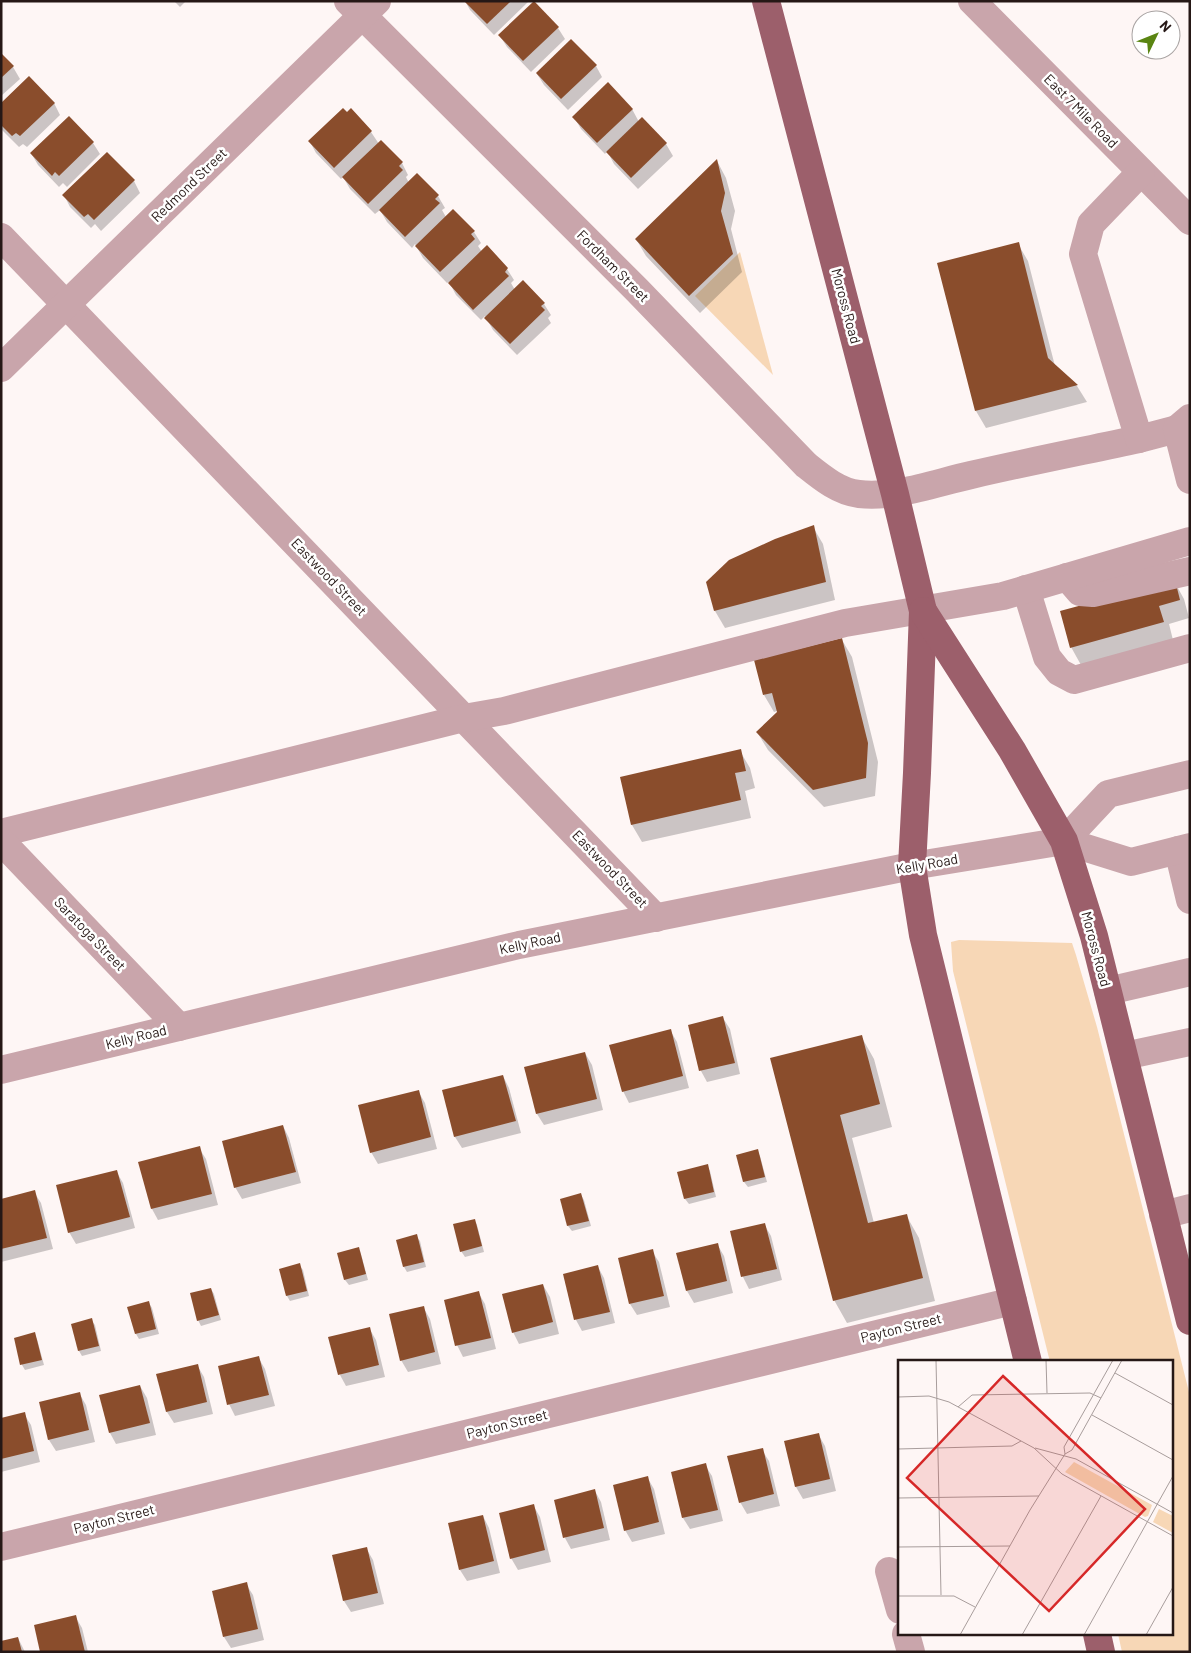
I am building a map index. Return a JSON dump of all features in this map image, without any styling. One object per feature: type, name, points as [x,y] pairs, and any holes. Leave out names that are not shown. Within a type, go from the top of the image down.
[{"type":"main road","name":"Moross Road","points":[[766,1],[895,494],[923,611],[912,866],[923,935],[1028,1360]]},
{"type":"main road","name":"Moross Road","points":[[923,611],[1012,750],[1064,841],[1094,936],[1190,1321]]},
{"type":"main road","points":[[1097,1636],[1101,1652]]},
{"type":"street","name":"East 7 Mile Road","points":[[972,1],[1190,221]]},
{"type":"street","name":"Fordham Street","points":[[362,6],[806,465],[836,486],[858,494],[895,494],[971,475],[1138,439],[1183,423]]},
{"type":"street","name":"Redmond Street","points":[[1,368],[362,6]]},
{"type":"street","points":[[1138,439],[1083,254],[1091,224],[1141,172]]},
{"type":"street","name":"Eastwood Street","points":[[1,238],[656,918]]},
{"type":"street","points":[[1183,423],[1190,480]]},
{"type":"street","points":[[1,832],[464,718],[504,711],[845,624],[1003,596],[1190,541]]},
{"type":"street","points":[[1067,577],[1080,592],[1093,593],[1190,571]]},
{"type":"street","points":[[1026,589],[1047,657],[1059,672],[1074,680],[1190,648]]},
{"type":"street","points":[[1064,841],[1108,794],[1190,774]]},
{"type":"street","name":"Saratoga Street","points":[[1,841],[179,1027]]},
{"type":"street","name":"Kelly Road","points":[[1,1070],[519,945],[912,866],[1064,841],[1131,862],[1184,848]]},
{"type":"street","points":[[1184,848],[1190,900]]},
{"type":"street","points":[[1108,991],[1190,972]]},
{"type":"street","points":[[1124,1056],[1190,1042]]},
{"type":"street","points":[[1163,1215],[1190,1208]]},
{"type":"street","name":"Payton Street","points":[[1,1547],[1013,1301]]},
{"type":"street","points":[[889,1571],[898,1603]]},
{"type":"street","points":[[906,1636],[910,1652]]},
{"type":"shaded area","points":[[740,252],[773,375],[695,296]]},
{"type":"shaded area","points":[[959,940],[1072,943],[1097,1027],[1190,1396],[1190,1652],[1122,1652],[1118,1636],[1174,1636],[1174,1360],[1050,1360],[953,971],[951,942]]},
{"type":"building","points":[[464,1],[511,1],[487,24]]},
{"type":"building","points":[[534,1],[559,27],[523,61],[498,35]]},
{"type":"building","points":[[571,39],[597,65],[561,99],[536,73]]},
{"type":"building","points":[[1,53],[14,66],[1,78]]},
{"type":"building","points":[[29,76],[55,103],[20,136],[16,133],[12,136],[1,125],[1,103]]},
{"type":"building","points":[[608,82],[633,109],[597,143],[572,117]]},
{"type":"building","points":[[343,108],[347,112],[351,108],[372,131],[334,168],[308,141]]},
{"type":"building","points":[[69,116],[94,142],[59,176],[55,172],[52,176],[30,153]]},
{"type":"building","points":[[642,117],[667,143],[631,178],[606,152]]},
{"type":"building","points":[[381,140],[403,162],[399,166],[403,170],[368,204],[342,177]]},
{"type":"building","points":[[107,152],[135,180],[94,220],[88,214],[84,217],[62,195]]},
{"type":"building","points":[[717,159],[725,193],[721,211],[733,254],[689,296],[635,239]]},
{"type":"building","points":[[417,173],[439,195],[435,199],[440,203],[405,237],[379,210]]},
{"type":"building","points":[[453,209],[475,231],[471,234],[475,239],[440,272],[415,246]]},
{"type":"building","points":[[1019,242],[1048,358],[1078,385],[975,411],[937,263]]},
{"type":"building","points":[[487,245],[508,268],[505,272],[509,276],[473,310],[448,283]]},
{"type":"building","points":[[523,280],[545,303],[541,306],[545,310],[510,344],[484,318]]},
{"type":"building","points":[[814,525],[826,582],[714,611],[706,582],[729,560],[775,539]]},
{"type":"building","points":[[1175,580],[1180,600],[1159,606],[1164,622],[1070,648],[1060,611]]},
{"type":"building","points":[[842,638],[868,743],[866,778],[813,790],[756,732],[777,712],[772,693],[763,695],[754,660]]},
{"type":"building","points":[[741,749],[746,771],[735,773],[741,800],[631,825],[620,777]]},
{"type":"building","points":[[723,1016],[735,1063],[699,1071],[688,1025]]},
{"type":"building","points":[[671,1029],[683,1076],[622,1092],[609,1045]]},
{"type":"building","points":[[862,1035],[880,1104],[840,1115],[868,1223],[907,1214],[923,1278],[833,1301],[770,1058]]},
{"type":"building","points":[[585,1052],[597,1099],[536,1114],[524,1067]]},
{"type":"building","points":[[503,1075],[516,1121],[454,1137],[442,1090]]},
{"type":"building","points":[[419,1090],[431,1137],[370,1153],[358,1105]]},
{"type":"building","points":[[283,1125],[296,1172],[234,1188],[222,1141]]},
{"type":"building","points":[[200,1146],[212,1194],[151,1209],[138,1162]]},
{"type":"building","points":[[758,1149],[765,1177],[743,1182],[736,1155]]},
{"type":"building","points":[[708,1164],[714,1192],[684,1199],[677,1172]]},
{"type":"building","points":[[117,1170],[130,1217],[68,1233],[56,1185]]},
{"type":"building","points":[[35,1190],[47,1238],[1,1249],[1,1199]]},
{"type":"building","points":[[581,1193],[589,1221],[567,1226],[560,1199]]},
{"type":"building","points":[[475,1219],[482,1246],[460,1252],[453,1224]]},
{"type":"building","points":[[765,1223],[777,1269],[741,1277],[730,1231]]},
{"type":"building","points":[[417,1234],[424,1262],[403,1267],[396,1240]]},
{"type":"building","points":[[718,1243],[727,1281],[686,1291],[676,1253]]},
{"type":"building","points":[[359,1247],[366,1274],[344,1280],[337,1253]]},
{"type":"building","points":[[653,1249],[664,1296],[629,1304],[618,1258]]},
{"type":"building","points":[[300,1263],[307,1291],[286,1296],[279,1269]]},
{"type":"building","points":[[598,1265],[610,1312],[574,1320],[563,1274]]},
{"type":"building","points":[[543,1284],[553,1322],[512,1333],[502,1294]]},
{"type":"building","points":[[211,1288],[219,1315],[197,1321],[190,1293]]},
{"type":"building","points":[[479,1291],[491,1338],[455,1346],[444,1300]]},
{"type":"building","points":[[149,1301],[156,1329],[135,1334],[127,1307]]},
{"type":"building","points":[[424,1306],[435,1352],[400,1361],[389,1314]]},
{"type":"building","points":[[92,1318],[99,1346],[78,1351],[71,1324]]},
{"type":"building","points":[[370,1327],[379,1365],[338,1375],[328,1337]]},
{"type":"building","points":[[35,1332],[42,1360],[20,1365],[14,1338]]},
{"type":"building","points":[[259,1356],[269,1395],[227,1405],[218,1366]]},
{"type":"building","points":[[198,1364],[207,1402],[166,1412],[156,1374]]},
{"type":"building","points":[[140,1385],[150,1423],[109,1433],[99,1395]]},
{"type":"building","points":[[80,1392],[89,1430],[48,1440],[39,1402]]},
{"type":"building","points":[[25,1412],[34,1451],[1,1459],[1,1418]]},
{"type":"building","points":[[819,1433],[830,1479],[795,1487],[784,1441]]},
{"type":"building","points":[[763,1448],[774,1494],[739,1503],[727,1456]]},
{"type":"building","points":[[706,1463],[718,1510],[682,1518],[671,1472]]},
{"type":"building","points":[[648,1476],[659,1522],[624,1531],[613,1485]]},
{"type":"building","points":[[595,1489],[604,1528],[563,1538],[554,1500]]},
{"type":"building","points":[[534,1504],[545,1550],[510,1559],[499,1513]]},
{"type":"building","points":[[483,1515],[494,1561],[459,1570],[448,1523]]},
{"type":"building","points":[[367,1547],[378,1593],[343,1601],[332,1555]]},
{"type":"building","points":[[247,1582],[258,1629],[223,1637],[212,1591]]},
{"type":"building","points":[[76,1615],[85,1652],[40,1652],[34,1625]]},
{"type":"building","points":[[18,1637],[22,1652],[1,1652],[1,1641]]}]
